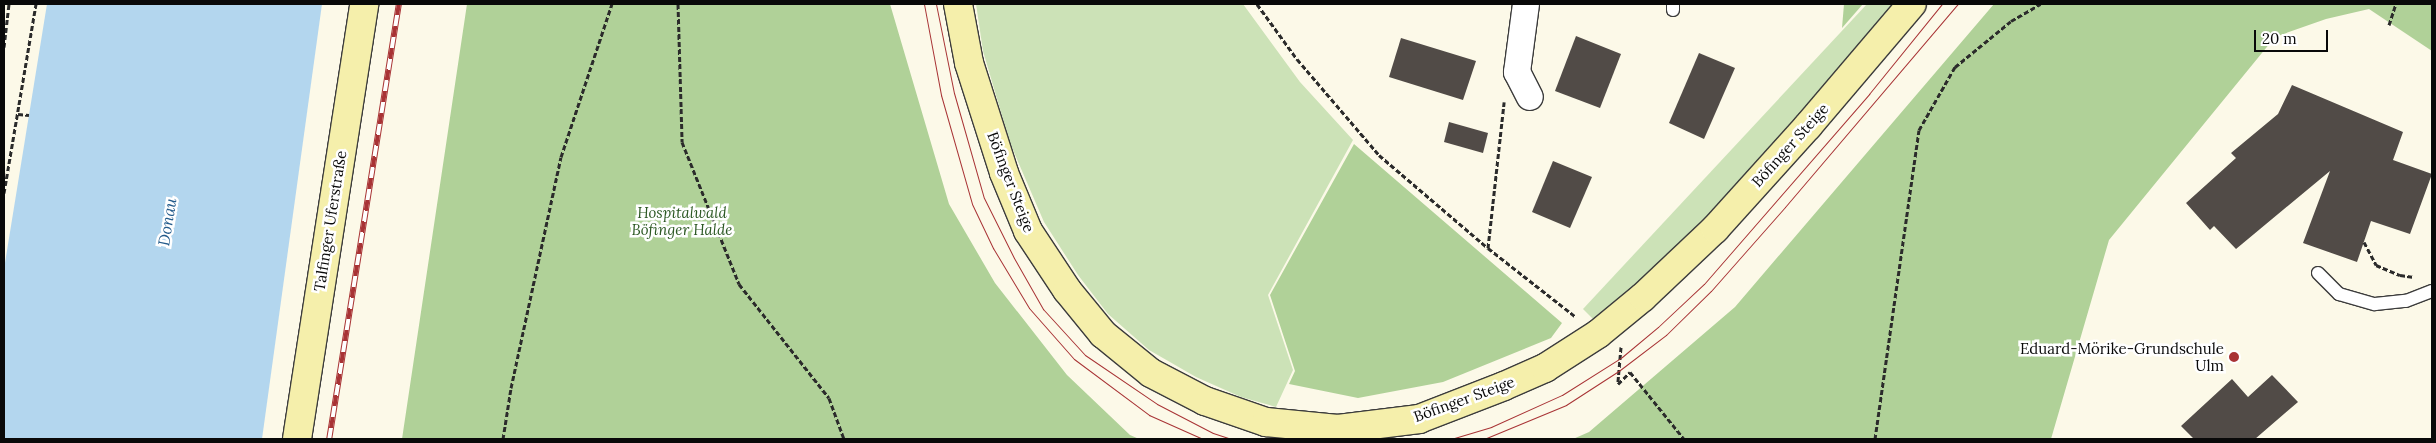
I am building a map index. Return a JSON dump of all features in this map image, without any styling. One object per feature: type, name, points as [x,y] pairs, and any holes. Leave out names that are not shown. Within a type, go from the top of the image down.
[{"type":"street","name":"Talfinger Uferstraße","points":[[297,439],[364,4]]},
{"type":"street","name":"Böfinger Steige","points":[[958,4],[970,63],[1004,174],[1028,231],[1066,290],[1103,334],[1151,373],[1197,397],[1266,422],[1338,429],[1419,419],[1545,368],[1598,334],[1643,298],[1715,229],[1808,126],[1912,4]]},
{"type":"street","points":[[1526,4],[1517,72],[1530,98]]},
{"type":"lane","points":[[2318,273],[2339,294],[2375,304],[2406,301],[2432,291]]},
{"type":"path","points":[[4,47],[9,4]]},
{"type":"path","points":[[4,193],[6,163],[18,114],[36,4]]},
{"type":"path","points":[[503,439],[511,388],[561,157],[612,4]]},
{"type":"path","points":[[678,4],[682,142],[739,284],[829,398],[844,439]]},
{"type":"path","points":[[1257,4],[1297,59],[1379,155],[1488,248],[1598,334],[1610,347],[1621,338],[1622,357],[1618,384],[1630,372],[1684,439]]},
{"type":"path","points":[[1875,439],[1919,130],[1955,67],[2010,21],[2040,4]]},
{"type":"path","points":[[2389,25],[2396,4]]},
{"type":"path","points":[[1488,248],[1503,105],[1517,72]]},
{"type":"path","points":[[18,114],[29,115]]},
{"type":"path","points":[[2364,242],[2376,265],[2400,275],[2419,278]]},
{"type":"green space","name":"Hospitalwald Böfinger Halde","points":[[467,4],[890,4],[949,204],[995,283],[1067,375],[1130,435],[1139,439],[402,439]]},
{"type":"green space","points":[[976,4],[1243,4],[1300,82],[1353,140],[1268,295],[1293,370],[1276,407],[1241,397],[1196,377],[1149,350],[1108,314],[1078,275],[1044,222],[1010,143],[983,51]]},
{"type":"green space","points":[[1844,4],[1863,4],[1842,28]]},
{"type":"green space","points":[[1867,4],[1896,4],[1733,189],[1667,257],[1593,319],[1583,309]]},
{"type":"green space","points":[[1994,4],[2432,4],[2432,51],[2369,9],[2326,19],[2275,37],[2109,240],[2051,439],[1573,439],[1589,432],[1735,307]]},
{"type":"green space","points":[[1354,144],[1562,323],[1551,338],[1443,382],[1358,398],[1289,384],[1295,371],[1270,295]]},
{"type":"water","name":"Donau","points":[[47,4],[322,4],[262,439],[4,439],[4,269]]},
{"type":"building","points":[[1576,36],[1621,54],[1600,108],[1555,91]]},
{"type":"building","points":[[1401,38],[1476,61],[1463,100],[1389,77]]},
{"type":"building","points":[[1699,53],[1735,68],[1704,139],[1669,123]]},
{"type":"building","points":[[2292,85],[2403,132],[2393,160],[2432,174],[2410,234],[2371,221],[2357,262],[2303,243],[2330,171],[2236,249],[2214,226],[2210,230],[2186,203],[2236,158],[2231,153],[2278,114]]},
{"type":"building","points":[[1449,122],[1488,133],[1483,153],[1444,142]]},
{"type":"building","points":[[1553,161],[1592,177],[1570,228],[1532,212]]},
{"type":"building","points":[[2272,375],[2298,402],[2255,439],[2194,439],[2181,426],[2232,379],[2248,397]]},
{"type":"tram line","points":[[924,4],[941,95],[972,204],[993,248],[1029,308],[1074,359],[1149,415],[1203,439]]},
{"type":"tram line","points":[[936,4],[954,93],[984,198],[1014,258],[1043,309],[1085,355],[1157,404],[1213,433],[1232,439]]},
{"type":"tram line","points":[[1451,439],[1491,427],[1562,395],[1622,357],[1658,327],[1704,284],[1869,94],[1942,4]]},
{"type":"tram line","points":[[1484,439],[1566,405],[1620,370],[1666,335],[1711,291],[1958,4]]},
{"type":"railway","points":[[329,439],[399,4]]},
{"type":"place","name":"Eduard-Mörike-Grundschule Ulm","points":[[2234,357]]}]
